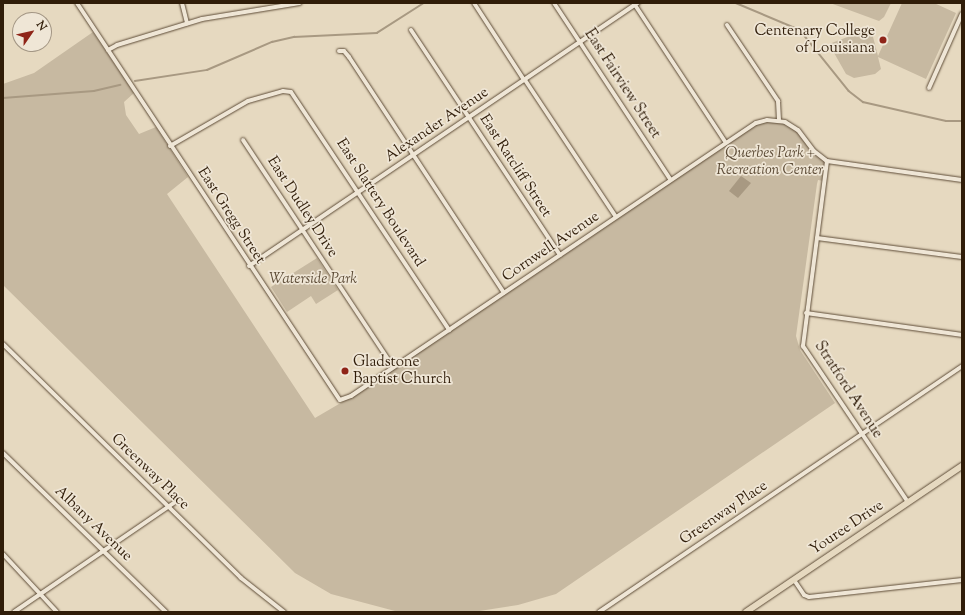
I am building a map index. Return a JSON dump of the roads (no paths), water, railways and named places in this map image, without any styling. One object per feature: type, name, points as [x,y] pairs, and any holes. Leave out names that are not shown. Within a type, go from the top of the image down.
[{"type":"main road","name":"Youree Drive","points":[[746,612],[962,466]]},
{"type":"street","name":"East Gregg Street","points":[[77,3],[249,266],[339,399]]},
{"type":"street","points":[[182,3],[187,23]]},
{"type":"street","points":[[108,50],[117,45],[187,23],[220,15],[300,3]]},
{"type":"street","points":[[474,3],[616,217]]},
{"type":"street","name":"East Fairview Street","points":[[554,3],[670,179]]},
{"type":"street","points":[[637,4],[726,143]]},
{"type":"street","name":"Alexander Avenue","points":[[249,266],[637,4]]},
{"type":"street","points":[[929,88],[962,14]]},
{"type":"street","points":[[727,25],[778,101],[779,120],[798,130],[814,151],[827,161],[962,180]]},
{"type":"street","name":"East Ratcliff Street","points":[[411,30],[560,255]]},
{"type":"street","points":[[339,51],[344,51],[349,57],[504,292]]},
{"type":"street","name":"East Slattery Boulevard","points":[[170,146],[248,101],[289,91],[449,330]]},
{"type":"street","name":"Cornwell Avenue","points":[[339,399],[346,399],[670,179],[756,123],[779,120]]},
{"type":"street","name":"East Dudley Drive","points":[[244,140],[394,367]]},
{"type":"street","name":"Stratford Avenue","points":[[827,161],[803,346],[908,502]]},
{"type":"street","points":[[817,238],[962,257]]},
{"type":"street","points":[[806,314],[962,335]]},
{"type":"street","name":"Greenway Place","points":[[3,344],[241,578],[284,612]]},
{"type":"street","name":"Greenway Place","points":[[599,612],[962,366]]},
{"type":"street","name":"Albany Avenue","points":[[3,453],[166,612]]},
{"type":"street","points":[[14,612],[174,503]]},
{"type":"street","points":[[3,554],[57,612]]},
{"type":"street","points":[[794,580],[804,595],[809,597],[962,580]]},
{"type":"waterway","points":[[135,81],[207,70],[272,42],[294,37],[377,33],[424,3]]},
{"type":"waterway","points":[[736,3],[800,30],[849,91],[863,102],[946,121],[962,121]]},
{"type":"waterway","points":[[3,98],[94,91],[120,85]]},
{"type":"place","name":"Centenary College of Louisiana","points":[[883,40]]},
{"type":"place","name":"Gladstone Baptist Church","points":[[345,371]]},
{"type":"park label","name":"Querbes Park + Recreation Center","points":[[770,162]]},
{"type":"park label","name":"Waterside Park","points":[[313,280]]}]
